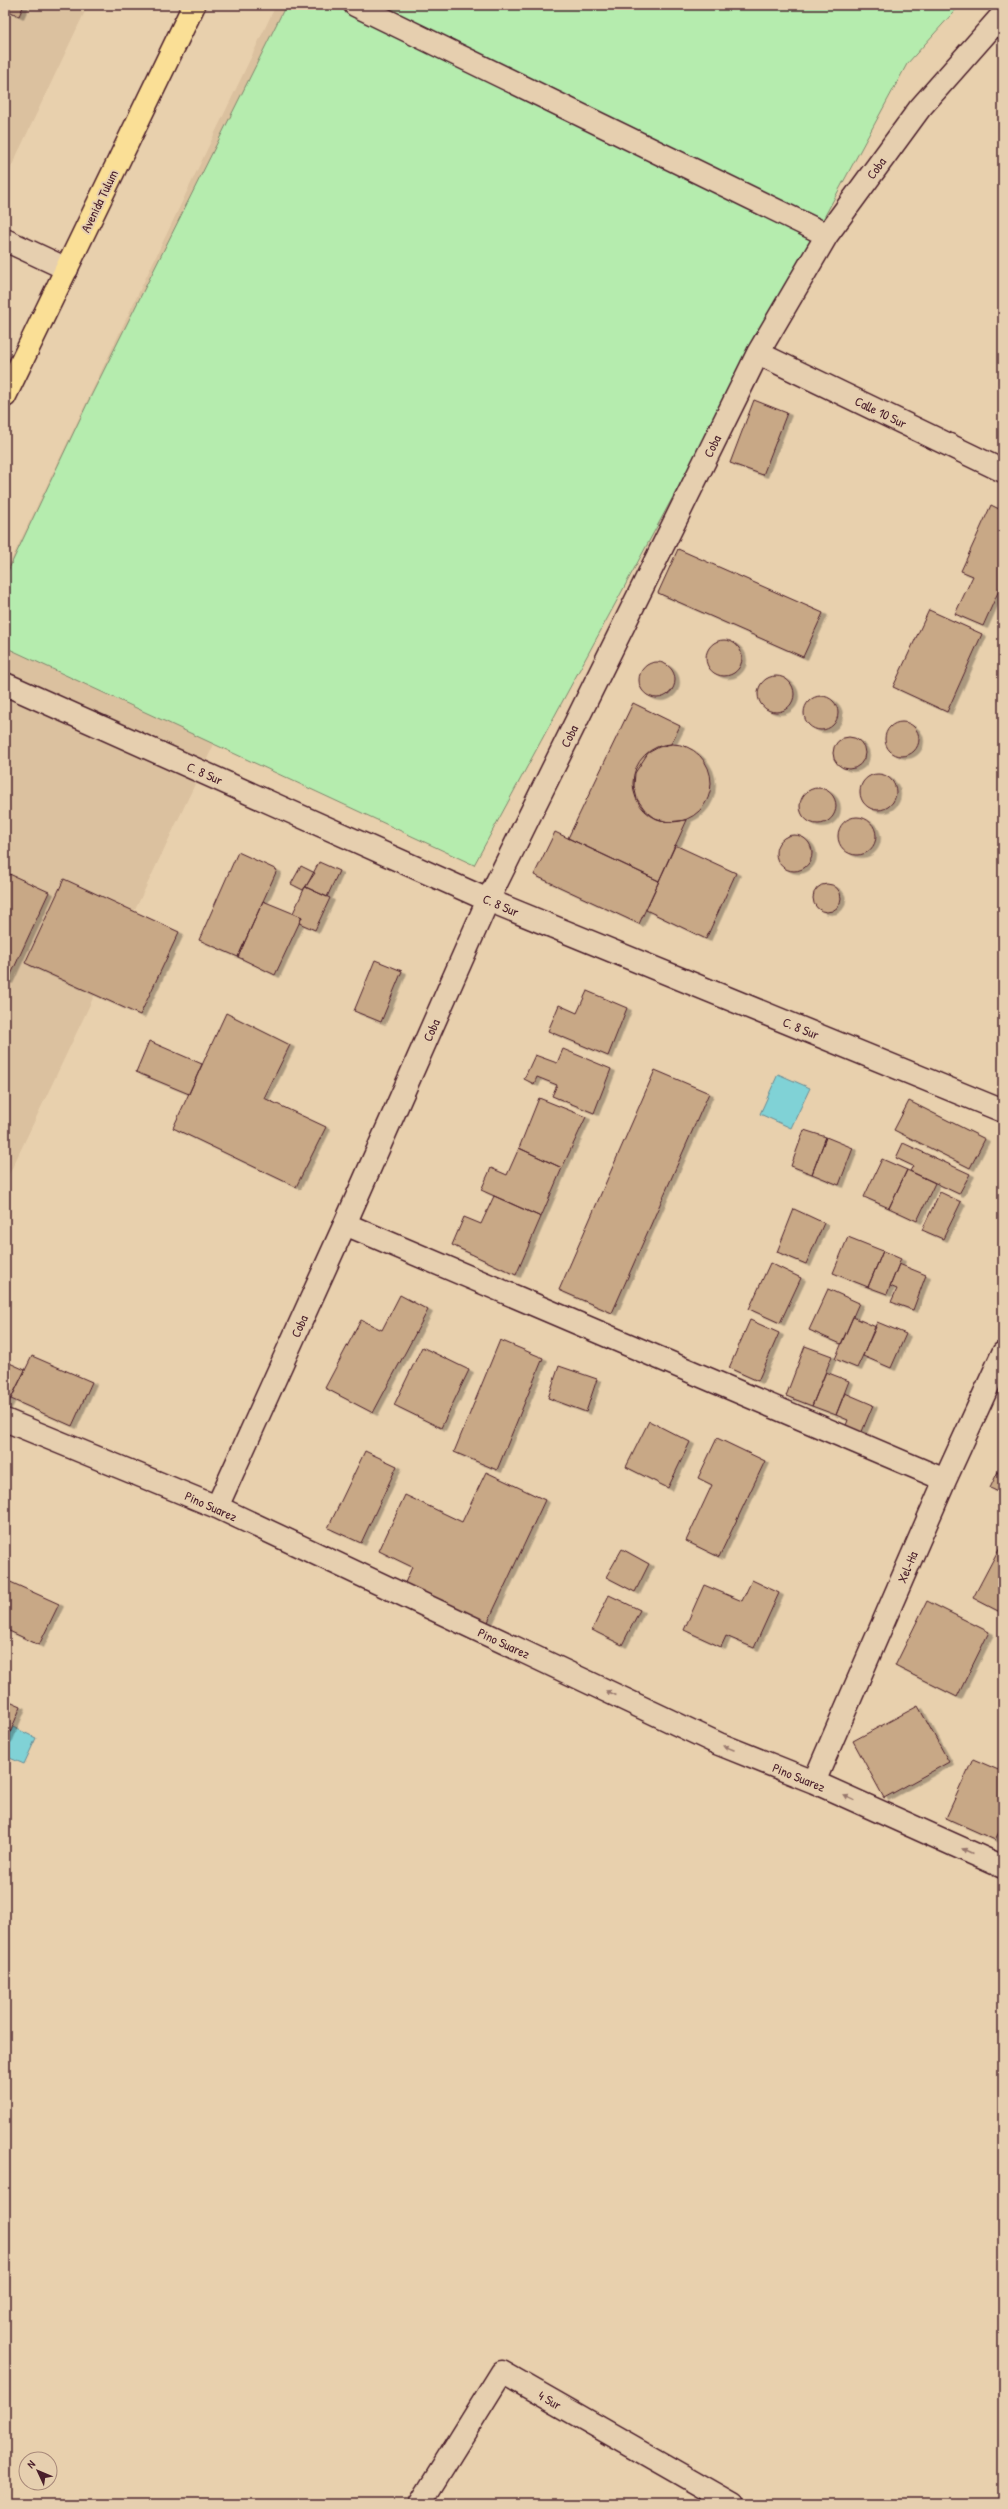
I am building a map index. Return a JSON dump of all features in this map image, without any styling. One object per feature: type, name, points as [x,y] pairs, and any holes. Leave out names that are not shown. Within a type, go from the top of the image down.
[{"type":"highway","name":"Avenida Tulum","points":[[5,396],[194,5]]},
{"type":"street","points":[[355,5],[827,235]]},
{"type":"street","name":"Coba","points":[[216,1507],[345,1224],[488,900],[758,353],[827,235],[920,108],[1003,14]]},
{"type":"street","points":[[5,240],[66,269]]},
{"type":"street","name":"Calle 10 Sur","points":[[758,353],[1003,470]]},
{"type":"street","name":"C. 8 Sur","points":[[5,684],[488,900],[1003,1111]]},
{"type":"street","points":[[345,1224],[945,1480]]},
{"type":"street","name":"Xel-Ha","points":[[814,1782],[945,1480],[1003,1353]]},
{"type":"street","name":"Pino Suarez","points":[[5,1420],[216,1507],[719,1744],[814,1782],[1003,1867]]},
{"type":"street","name":"4 Sur","points":[[420,2504],[502,2372],[733,2504]]},
{"type":"shaded area","points":[[5,5],[88,5],[5,180]]},
{"type":"shaded area","points":[[276,5],[566,5],[5,1183],[5,573]]},
{"type":"green space","points":[[286,5],[960,5],[907,64],[474,865],[5,647],[5,577],[88,402]]},
{"type":"water","points":[[778,1074],[810,1088],[791,1128],[760,1114]]},
{"type":"water","points":[[13,1727],[36,1738],[24,1764],[5,1756],[5,1739],[7,1740]]},
{"type":"building","points":[[5,5],[24,5],[19,16],[5,9]]},
{"type":"building","points":[[754,400],[787,413],[763,475],[730,463]]},
{"type":"building","points":[[991,505],[1003,511],[1003,581],[983,626],[955,614],[973,576],[961,571]]},
{"type":"building","points":[[678,549],[823,613],[803,657],[658,593]]},
{"type":"building","points":[[929,610],[982,634],[947,712],[893,687]]},
{"type":"building","points":[[728,640],[737,645],[741,651],[741,665],[737,671],[728,676],[720,676],[711,671],[707,665],[706,654],[711,645],[717,641]]},
{"type":"building","points":[[657,662],[667,665],[672,670],[675,680],[672,690],[667,695],[657,698],[647,695],[642,690],[639,680],[642,670],[647,665]]},
{"type":"building","points":[[780,676],[789,681],[793,687],[793,701],[789,707],[780,712],[772,712],[763,707],[759,701],[758,690],[763,681],[769,677]]},
{"type":"building","points":[[821,696],[833,701],[838,713],[833,725],[821,730],[809,725],[804,713],[809,701]]},
{"type":"building","points":[[633,703],[680,726],[671,744],[659,747],[648,753],[635,773],[634,786],[637,799],[645,810],[655,818],[668,822],[687,820],[659,881],[568,838]]},
{"type":"building","points":[[902,722],[914,727],[919,739],[914,751],[902,756],[890,751],[885,739],[890,727]]},
{"type":"building","points":[[846,737],[852,737],[862,744],[865,753],[864,759],[858,766],[852,769],[846,769],[836,762],[833,756],[833,750],[840,740]]},
{"type":"building","points":[[672,744],[687,747],[699,756],[708,768],[711,783],[708,798],[699,810],[687,819],[672,822],[657,819],[645,810],[636,798],[633,783],[636,768],[645,756],[657,747]]},
{"type":"building","points":[[878,774],[888,777],[893,782],[896,792],[893,802],[888,807],[878,810],[868,807],[863,802],[860,792],[863,782],[868,777]]},
{"type":"building","points":[[822,788],[831,793],[835,799],[835,813],[831,819],[822,824],[814,824],[805,819],[801,813],[800,802],[805,793],[811,789]]},
{"type":"building","points":[[853,817],[861,817],[871,822],[875,829],[875,843],[871,850],[861,855],[853,855],[843,850],[841,847],[838,840],[838,832],[843,822],[846,820]]},
{"type":"building","points":[[555,832],[659,881],[639,924],[534,875]]},
{"type":"building","points":[[798,835],[807,840],[811,846],[811,860],[807,866],[798,871],[790,871],[781,866],[777,860],[776,849],[781,840],[787,836]]},
{"type":"building","points":[[675,845],[736,873],[706,939],[646,910]]},
{"type":"building","points":[[238,852],[277,870],[238,957],[199,940]]},
{"type":"building","points":[[319,862],[339,871],[327,897],[306,887]]},
{"type":"building","points":[[301,866],[315,873],[303,890],[291,884]]},
{"type":"building","points":[[5,872],[49,892],[8,981],[5,980]]},
{"type":"building","points":[[64,879],[179,932],[140,1015],[25,963]]},
{"type":"building","points":[[827,884],[837,888],[841,898],[837,908],[827,912],[817,908],[813,898],[817,888]]},
{"type":"building","points":[[305,887],[330,898],[315,930],[299,923],[302,917],[293,913]]},
{"type":"building","points":[[263,901],[302,917],[275,975],[238,957]]},
{"type":"building","points":[[375,960],[402,971],[381,1022],[354,1011]]},
{"type":"building","points":[[587,991],[627,1008],[608,1056],[548,1031],[559,1005],[577,1013]]},
{"type":"building","points":[[226,1013],[290,1045],[264,1098],[326,1127],[296,1187],[173,1128]]},
{"type":"building","points":[[149,1041],[202,1064],[189,1094],[136,1072]]},
{"type":"building","points":[[563,1049],[611,1069],[594,1113],[552,1096],[557,1085],[537,1077],[534,1084],[524,1079],[535,1055],[557,1063]]},
{"type":"building","points":[[655,1070],[709,1093],[612,1313],[559,1290]]},
{"type":"building","points":[[539,1098],[586,1117],[562,1168],[519,1148]]},
{"type":"building","points":[[909,1101],[985,1139],[970,1168],[894,1130]]},
{"type":"building","points":[[804,1130],[826,1137],[812,1174],[791,1166]]},
{"type":"building","points":[[826,1137],[853,1148],[839,1185],[812,1174]]},
{"type":"building","points":[[903,1143],[970,1174],[959,1194],[910,1171],[913,1166],[896,1158]]},
{"type":"building","points":[[519,1148],[562,1168],[541,1217],[481,1190],[491,1168],[507,1175]]},
{"type":"building","points":[[882,1159],[907,1170],[889,1208],[864,1197]]},
{"type":"building","points":[[907,1170],[935,1183],[917,1221],[889,1208]]},
{"type":"building","points":[[940,1192],[961,1202],[943,1239],[922,1230]]},
{"type":"building","points":[[494,1196],[541,1217],[516,1275],[452,1245],[464,1217],[481,1224]]},
{"type":"building","points":[[794,1209],[824,1223],[806,1264],[777,1252]]},
{"type":"building","points":[[848,1237],[883,1251],[868,1287],[833,1273]]},
{"type":"building","points":[[883,1251],[901,1259],[887,1294],[868,1287]]},
{"type":"building","points":[[770,1263],[801,1278],[780,1323],[749,1309]]},
{"type":"building","points":[[899,1264],[926,1275],[913,1310],[891,1302],[897,1289],[890,1286]]},
{"type":"building","points":[[828,1289],[859,1303],[841,1344],[809,1330]]},
{"type":"building","points":[[400,1295],[428,1310],[373,1413],[325,1388],[361,1320],[382,1330]]},
{"type":"building","points":[[853,1317],[876,1327],[857,1368],[835,1359]]},
{"type":"building","points":[[750,1320],[779,1333],[758,1381],[729,1368]]},
{"type":"building","points":[[877,1322],[906,1334],[891,1368],[863,1356]]},
{"type":"building","points":[[500,1340],[543,1358],[497,1470],[454,1452]]},
{"type":"building","points":[[805,1346],[832,1356],[812,1406],[786,1396]]},
{"type":"building","points":[[422,1347],[469,1370],[441,1428],[394,1405]]},
{"type":"building","points":[[32,1356],[92,1382],[72,1426],[11,1399]]},
{"type":"building","points":[[5,1361],[25,1370],[7,1406],[5,1406]]},
{"type":"building","points":[[559,1366],[597,1379],[586,1412],[548,1398]]},
{"type":"building","points":[[826,1372],[849,1381],[836,1415],[812,1406]]},
{"type":"building","points":[[845,1393],[873,1405],[861,1434],[845,1428],[848,1420],[836,1415]]},
{"type":"building","points":[[649,1421],[690,1442],[668,1488],[626,1467]]},
{"type":"building","points":[[717,1438],[765,1461],[719,1557],[686,1541],[712,1485],[698,1478]]},
{"type":"building","points":[[365,1451],[397,1466],[361,1543],[328,1528]]},
{"type":"building","points":[[1003,1461],[1003,1494],[990,1488]]},
{"type":"building","points":[[486,1472],[545,1500],[487,1624],[404,1585],[412,1567],[379,1551],[405,1495],[462,1522]]},
{"type":"building","points":[[1003,1541],[1003,1608],[1000,1612],[973,1598]]},
{"type":"building","points":[[622,1549],[649,1564],[635,1592],[606,1577]]},
{"type":"building","points":[[6,1580],[59,1604],[39,1645],[5,1629]]},
{"type":"building","points":[[752,1580],[779,1593],[754,1648],[726,1636],[721,1647],[684,1630],[704,1585],[742,1601]]},
{"type":"building","points":[[609,1595],[640,1610],[622,1645],[592,1630]]},
{"type":"building","points":[[927,1601],[989,1632],[957,1697],[895,1666]]},
{"type":"building","points":[[5,1699],[21,1706],[7,1740],[5,1739]]},
{"type":"building","points":[[918,1706],[949,1762],[884,1798],[853,1741]]},
{"type":"building","points":[[973,1759],[1003,1772],[1003,1824],[995,1840],[946,1818]]}]
